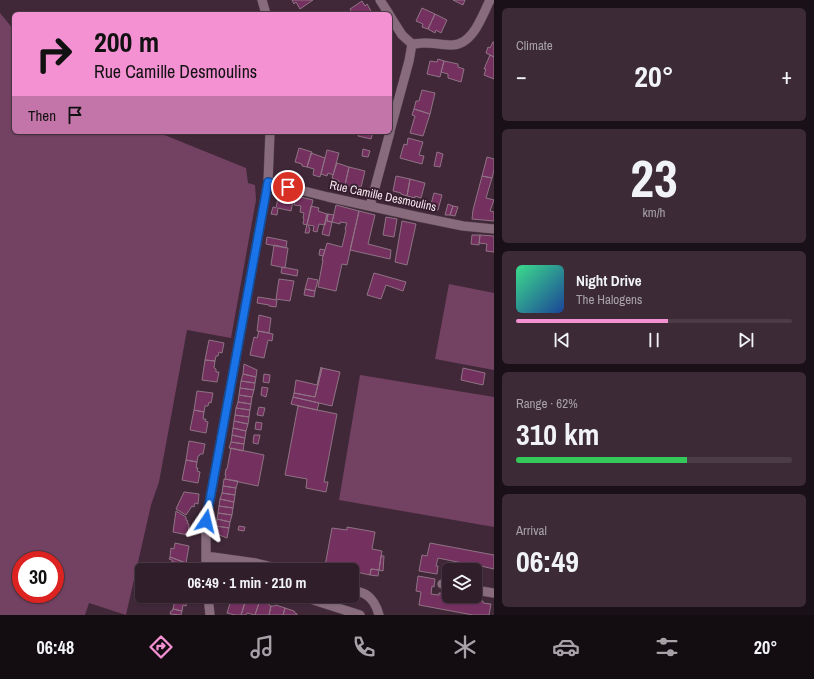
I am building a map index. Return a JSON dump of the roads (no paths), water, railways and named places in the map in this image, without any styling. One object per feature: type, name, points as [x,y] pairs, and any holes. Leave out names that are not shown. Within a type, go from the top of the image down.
[{"type":"street","points":[[262,0],[265,12]]},
{"type":"street","points":[[380,0],[387,12]]},
{"type":"street","points":[[392,20],[402,35],[412,44],[424,43],[454,46],[471,37],[490,0]]},
{"type":"street","points":[[392,124],[409,61],[412,44]]},
{"type":"street","points":[[206,563],[206,521],[268,182],[270,134]]},
{"type":"street","points":[[370,206],[389,134]]},
{"type":"street","name":"Rue Camille Desmoulins","points":[[268,182],[463,226],[494,229]]},
{"type":"street","points":[[206,556],[256,563]]},
{"type":"street","points":[[482,591],[494,593]]},
{"type":"street","points":[[359,592],[370,598],[379,615]]},
{"type":"street","points":[[209,603],[210,615]]},
{"type":"street","points":[[323,603],[360,615]]}]
